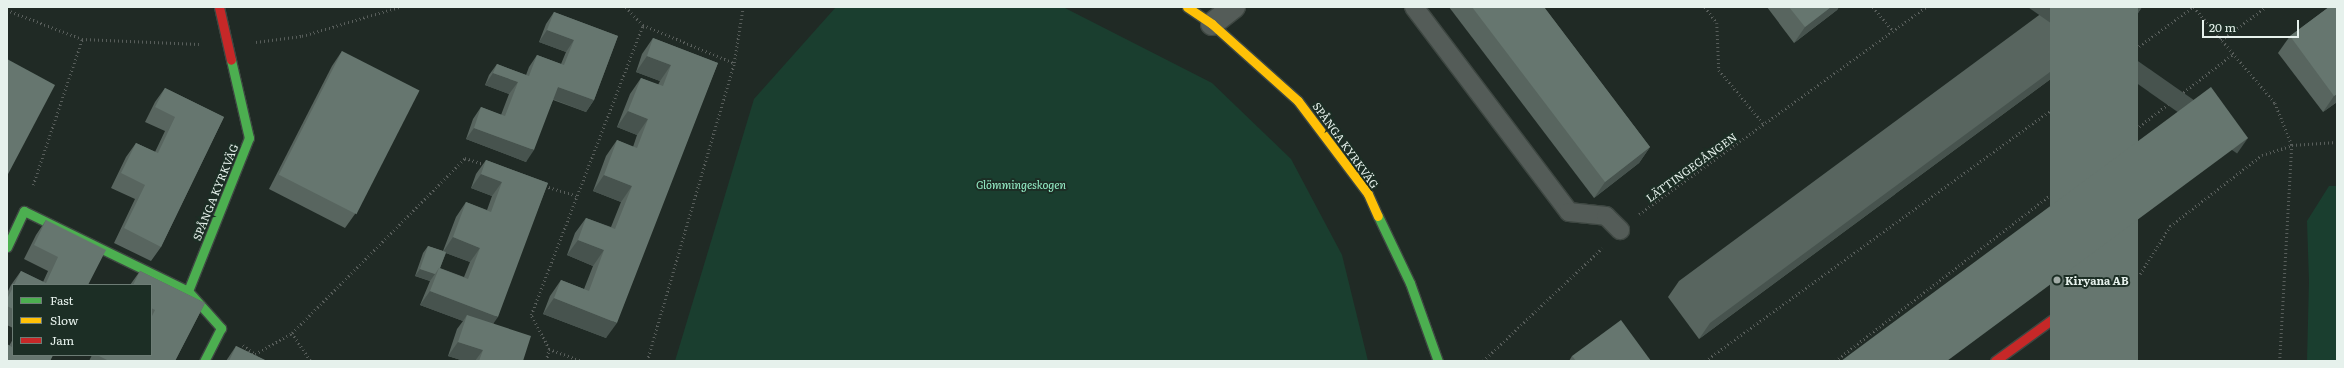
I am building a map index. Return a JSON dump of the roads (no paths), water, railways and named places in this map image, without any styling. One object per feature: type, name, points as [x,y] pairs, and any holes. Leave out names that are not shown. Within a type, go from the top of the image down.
[{"type":"street","name":"SPÅNGA KYRKVÄG","points":[[188,291],[249,138],[219,7]]},
{"type":"street","name":"SPÅNGA KYRKVÄG","points":[[1186,7],[1212,24],[1298,101],[1368,194],[1410,283],[1438,361]]},
{"type":"street","points":[[1212,24],[1234,7]]},
{"type":"street","points":[[7,247],[24,211],[188,291],[221,328],[204,361]]},
{"type":"street","points":[[1996,361],[2058,315],[2125,296]]},
{"type":"lane","points":[[1414,7],[1570,212],[1606,216],[1620,230]]},
{"type":"place","name":"Kiryana AB","points":[[2057,280]]},
{"type":"park label","name":"Glömmingeskogen","points":[[1021,184]]}]
